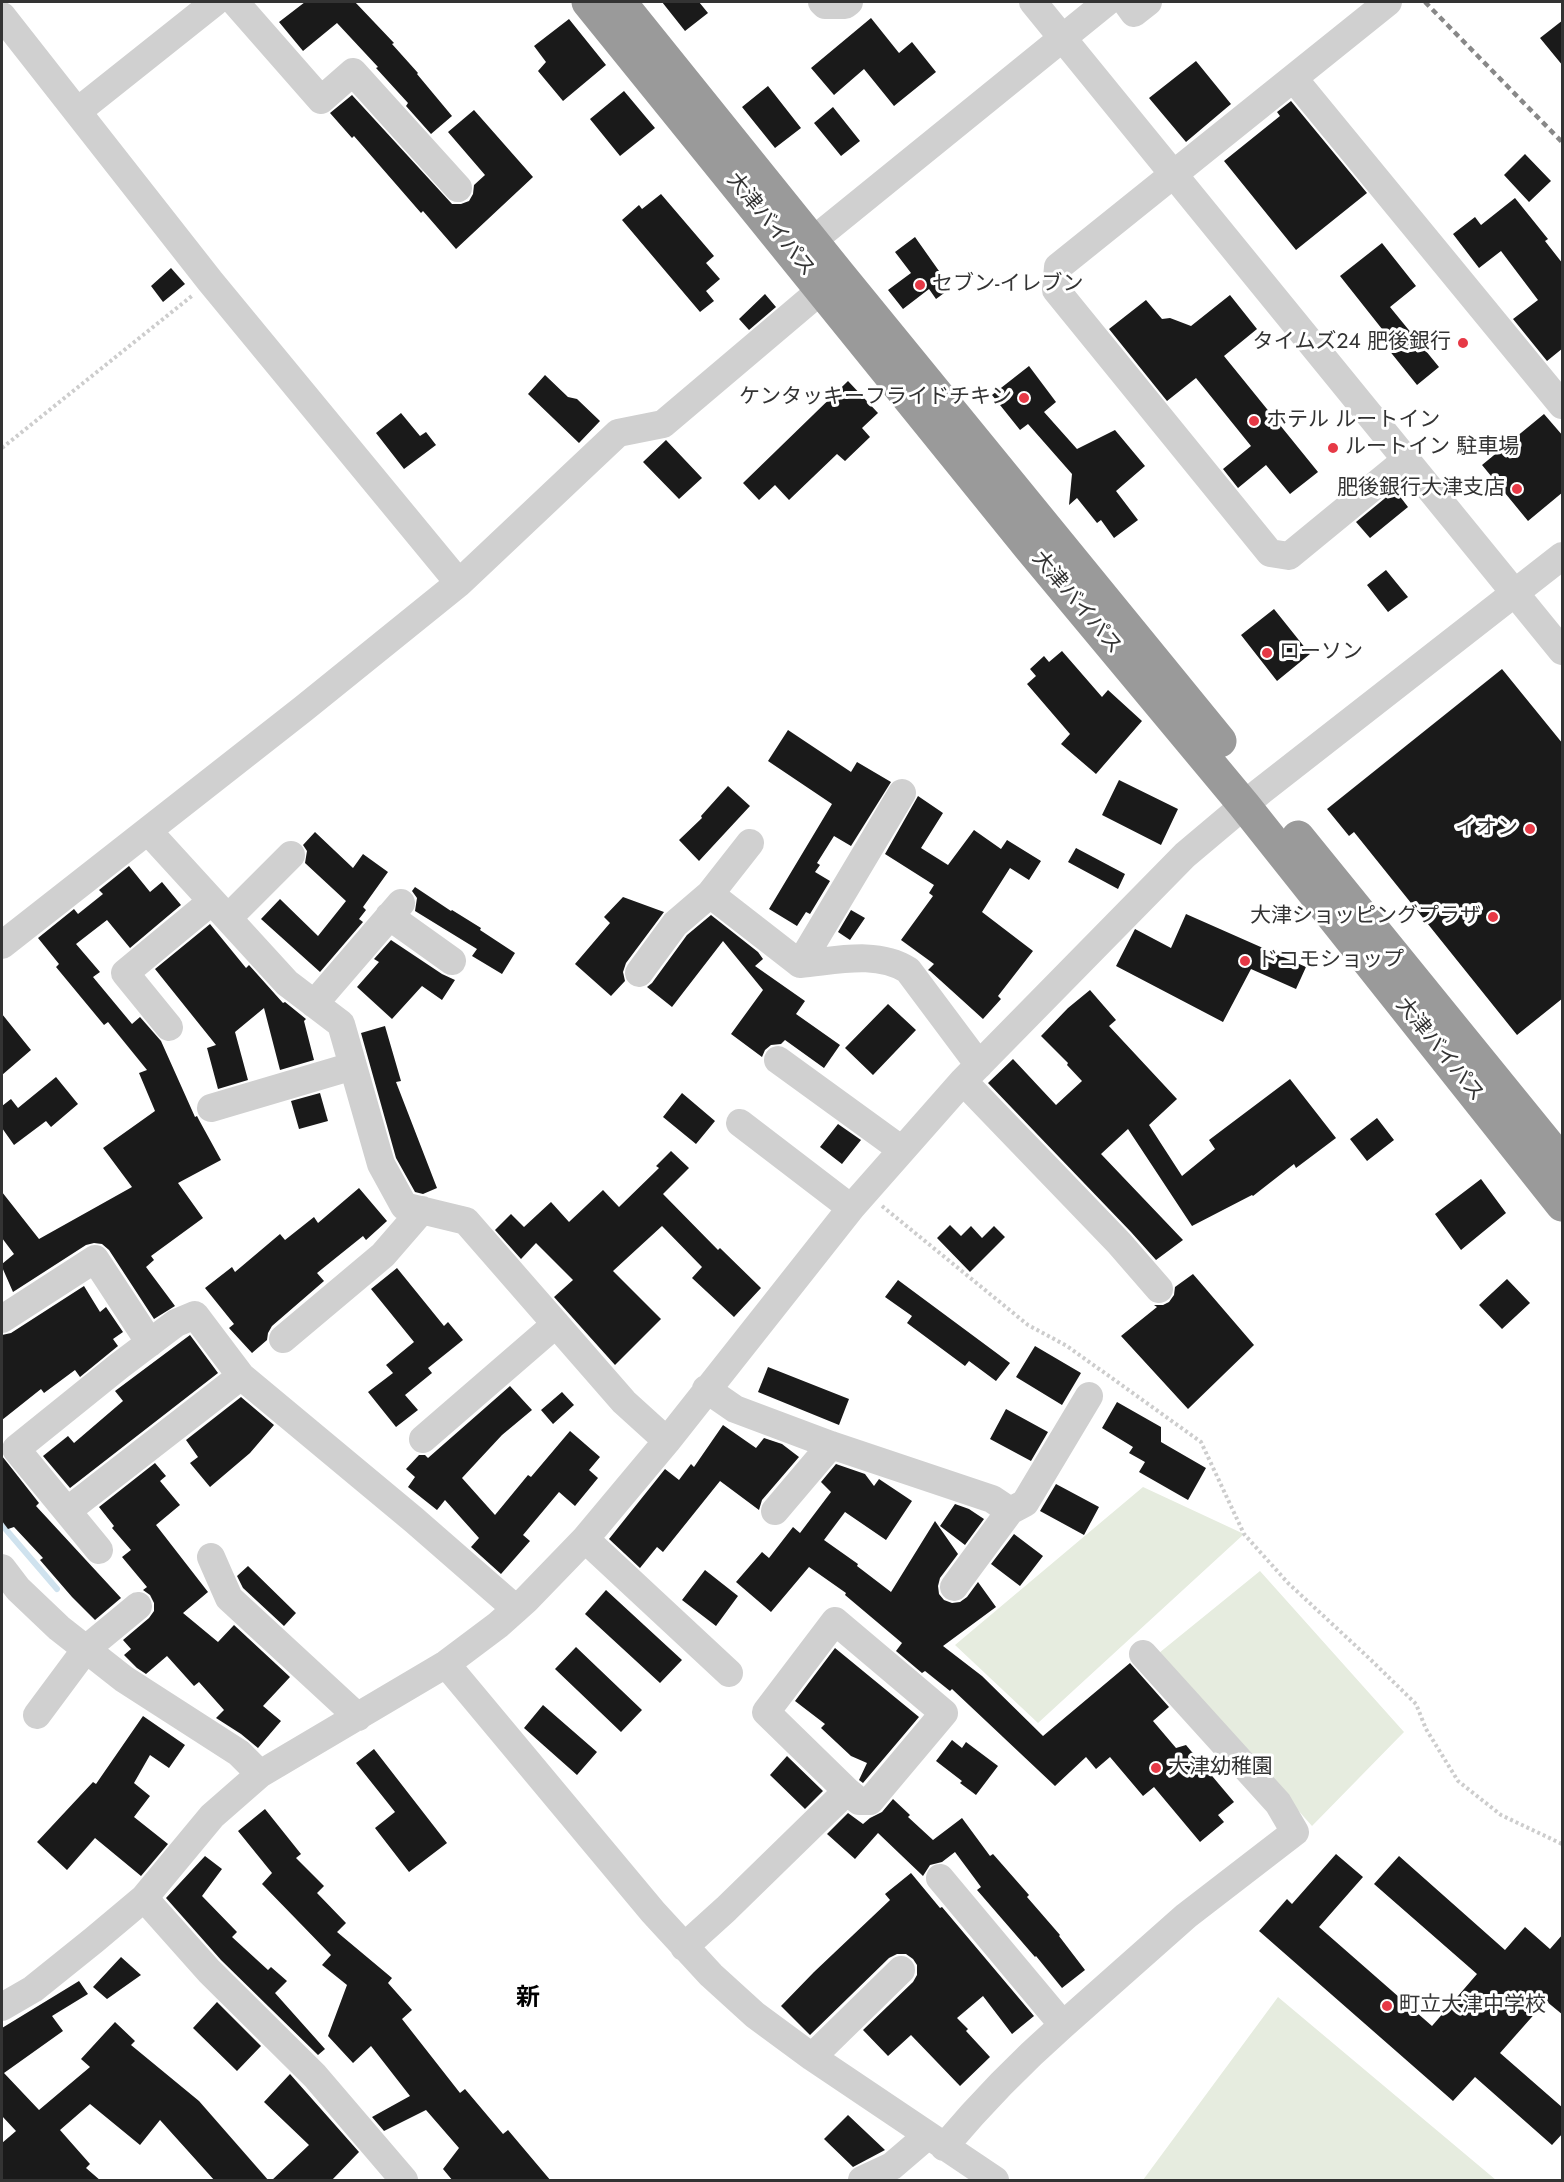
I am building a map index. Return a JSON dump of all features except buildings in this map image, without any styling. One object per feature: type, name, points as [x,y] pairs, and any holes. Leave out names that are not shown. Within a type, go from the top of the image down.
[{"type":"highway","name":"大津バイパス","points":[[588,2],[830,282],[1038,557],[1252,798],[1563,1162]]},
{"type":"highway","name":"大津バイパス","points":[[620,2],[803,249]]},
{"type":"highway","name":"大津バイパス","points":[[1252,798],[1563,1205]]},
{"type":"street","points":[[78,111],[215,2]]},
{"type":"street","points":[[235,2],[321,100],[353,72],[458,188]]},
{"type":"street","points":[[822,2],[825,5],[845,5],[849,2]]},
{"type":"street","points":[[1033,2],[1563,651]]},
{"type":"street","points":[[803,249],[1107,2]]},
{"type":"street","points":[[1126,2],[1134,13],[1148,2]]},
{"type":"street","points":[[1388,2],[1058,267],[1056,290],[1270,553],[1289,556],[1406,460]]},
{"type":"street","points":[[2,16],[210,281],[459,583]]},
{"type":"street","points":[[1294,79],[1563,405]]},
{"type":"street","points":[[2,945],[459,583],[618,433],[663,424],[830,282]]},
{"type":"street","points":[[2,2007],[33,1989],[144,1898],[212,1816],[260,1774],[446,1664],[516,1609],[585,1539],[667,1441],[851,1208],[902,1150],[971,1073],[1185,855],[1252,798],[1563,556]]},
{"type":"street","points":[[800,964],[902,793]]},
{"type":"street","points":[[148,831],[287,983],[341,1024],[381,1164],[404,1206],[466,1221],[624,1402],[667,1441]]},
{"type":"street","points":[[639,973],[675,924],[710,894],[750,843]]},
{"type":"street","points":[[169,1027],[125,973],[220,910],[291,855]]},
{"type":"street","points":[[710,894],[800,964],[877,958],[896,962],[908,970],[971,1073],[1159,1289]]},
{"type":"street","points":[[314,1004],[395,910],[452,961]]},
{"type":"street","points":[[778,1060],[902,1150]]},
{"type":"street","points":[[211,1108],[353,1066]]},
{"type":"street","points":[[740,1123],[851,1208]]},
{"type":"street","points":[[283,1339],[383,1255],[422,1210]]},
{"type":"street","points":[[2,1319],[95,1259],[150,1343]]},
{"type":"street","points":[[99,1550],[16,1449],[176,1323],[195,1315],[241,1376],[414,1520],[516,1609]]},
{"type":"street","points":[[423,1439],[556,1324]]},
{"type":"street","points":[[67,1510],[241,1376]]},
{"type":"street","points":[[706,1389],[735,1409],[831,1445],[992,1499],[1010,1511]]},
{"type":"street","points":[[954,1587],[1010,1511],[1025,1503],[1089,1396]]},
{"type":"street","points":[[775,1511],[831,1445]]},
{"type":"street","points":[[585,1539],[729,1673]]},
{"type":"street","points":[[211,1557],[229,1598],[358,1717]]},
{"type":"street","points":[[2,1568],[18,1589],[59,1628],[124,1679],[239,1753],[260,1774]]},
{"type":"street","points":[[38,1715],[86,1649],[138,1606]]},
{"type":"street","points":[[835,1621],[944,1713],[870,1801],[859,1801],[847,1791],[766,1712],[835,1621]]},
{"type":"street","points":[[862,2181],[936,2142],[969,2118],[1019,2064],[1186,1916],[1295,1832],[1278,1803],[1143,1654]]},
{"type":"street","points":[[446,1664],[684,1947],[711,1975],[755,2015],[812,2057],[994,2181]]},
{"type":"street","points":[[684,1947],[847,1791]]},
{"type":"street","points":[[940,1878],[1063,2025]]},
{"type":"street","points":[[144,1898],[209,1971],[315,2076],[405,2181]]},
{"type":"street","points":[[812,2057],[901,1970]]},
{"type":"path","points":[[2,448],[210,281]]},
{"type":"path","points":[[1288,1583],[1416,1704],[1426,1729],[1458,1781],[1501,1815],[1563,1844]]},
{"type":"shaded area","points":[[1143,1487],[1244,1534],[1038,1723],[955,1645]]},
{"type":"shaded area","points":[[1260,1571],[1404,1732],[1312,1826],[1159,1653]]},
{"type":"shaded area","points":[[1278,1997],[1496,2180],[1143,2180]]},
{"type":"waterway","points":[[2,1525],[57,1589]]},
{"type":"railway","points":[[1425,2],[1562,142]]},
{"type":"place","name":"セブン-イレブン","points":[[920,285]]},
{"type":"place","name":"タイムズ24 肥後銀行","points":[[1463,343]]},
{"type":"place","name":"ケンタッキーフライドチキン","points":[[1024,398]]},
{"type":"place","name":"ホテル ルートイン","points":[[1254,421]]},
{"type":"place","name":"ルートイン 駐車場","points":[[1333,448]]},
{"type":"place","name":"肥後銀行大津支店","points":[[1517,489]]},
{"type":"place","name":"ローソン","points":[[1267,653]]},
{"type":"place","name":"イオン","points":[[1530,829]]},
{"type":"place","name":"大津ショッピングプラザ","points":[[1493,917]]},
{"type":"place","name":"ドコモショップ","points":[[1245,961]]},
{"type":"place","name":"大津幼稚園","points":[[1156,1768]]},
{"type":"place","name":"町立大津中学校","points":[[1387,2006]]},
{"type":"district","name":"新","points":[[528,1999]]}]
